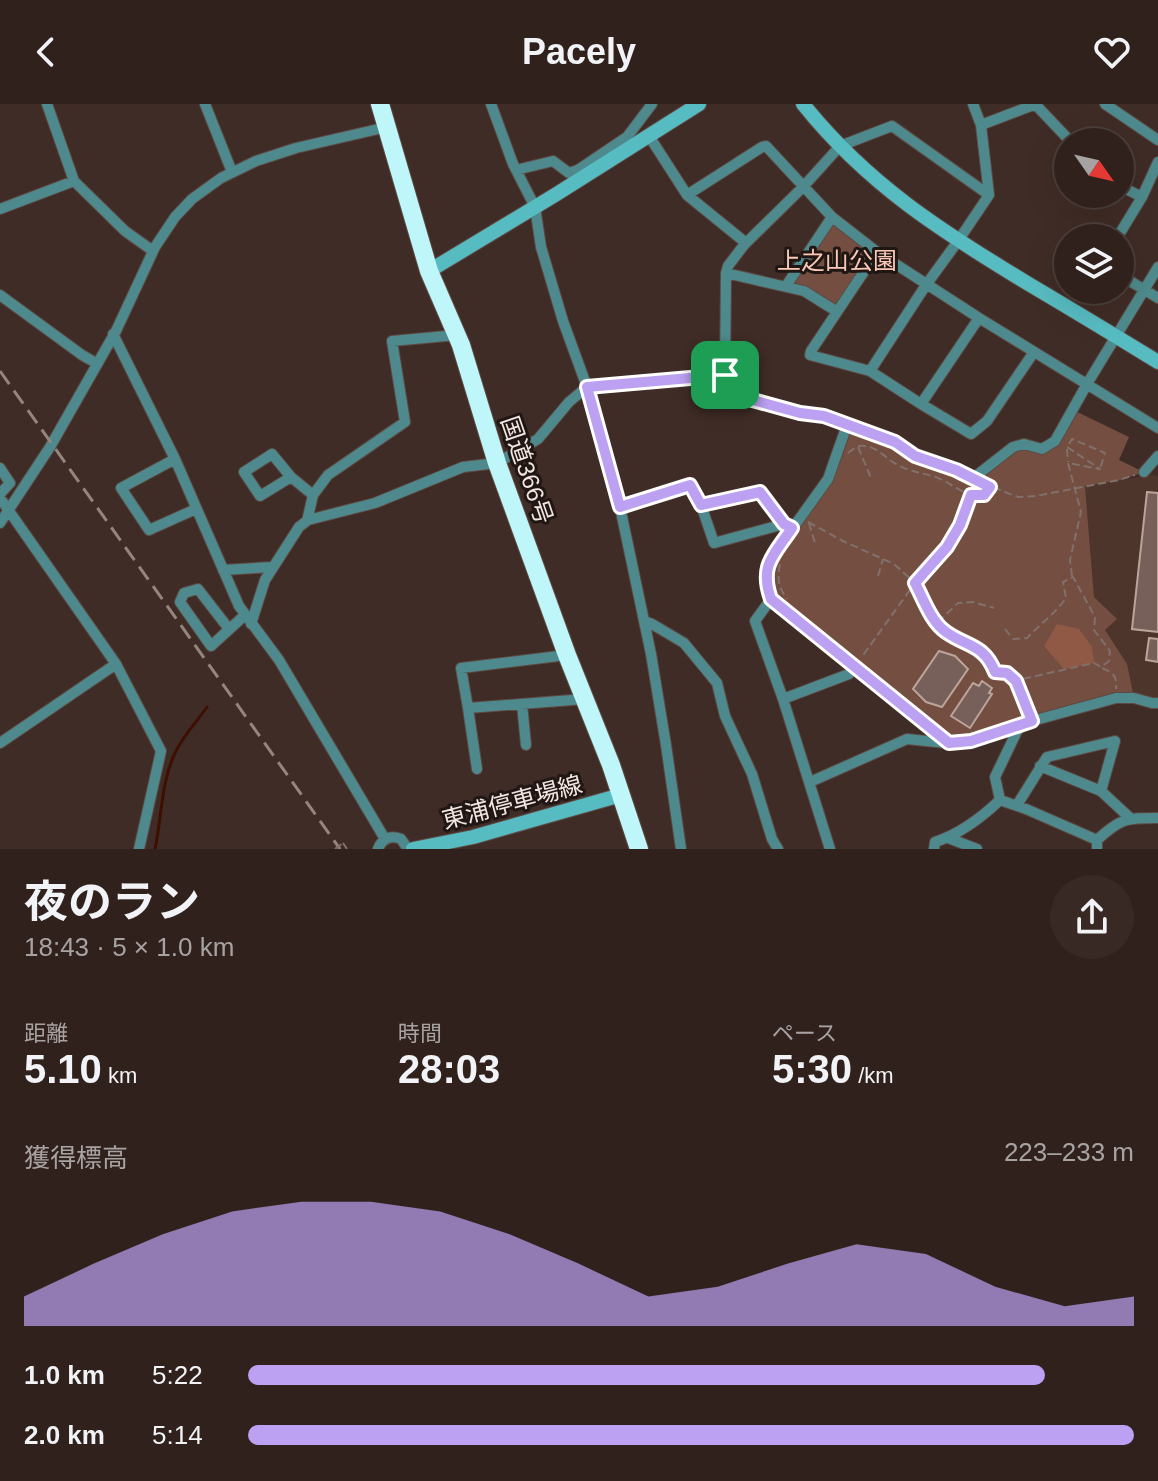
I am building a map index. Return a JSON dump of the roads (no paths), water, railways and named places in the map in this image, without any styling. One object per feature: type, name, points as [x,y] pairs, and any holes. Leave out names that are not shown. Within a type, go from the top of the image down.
[{"type":"highway","name":"国道366号","points":[[380,104],[429,271],[457,335],[497,463],[639,849]]},
{"type":"street","points":[[47,104],[74,181],[125,231],[153,251]]},
{"type":"street","points":[[205,104],[232,172]]},
{"type":"street","points":[[491,104],[516,170],[535,207],[541,247],[587,387],[620,507],[644,621],[681,849]]},
{"type":"street","points":[[516,170],[553,161],[569,173],[578,170],[627,137],[652,104]]},
{"type":"street","points":[[429,271],[699,104]]},
{"type":"street","points":[[803,104],[840,146],[895,197],[958,241],[1158,362]]},
{"type":"street","points":[[870,371],[989,195],[981,125],[973,104]]},
{"type":"street","points":[[981,125],[1036,104],[1058,128]]},
{"type":"street","points":[[1113,106],[1158,140]]},
{"type":"street","points":[[989,195],[892,126],[840,146],[746,243],[728,266],[725,375],[735,389],[749,399],[824,416],[895,442],[915,456],[972,479],[1013,447],[1024,444],[1042,449],[1055,441],[1158,267]]},
{"type":"street","points":[[0,523],[50,447],[130,304],[153,251],[175,217],[192,199],[248,163],[296,148],[387,127]]},
{"type":"street","points":[[649,136],[687,195],[746,243]]},
{"type":"street","points":[[687,195],[766,146],[832,217],[877,252],[1158,428]]},
{"type":"street","points":[[1126,224],[1158,162]]},
{"type":"street","points":[[0,209],[74,181]]},
{"type":"street","points":[[1134,193],[1142,197]]},
{"type":"street","points":[[786,286],[832,217]]},
{"type":"street","points":[[877,252],[810,355],[870,371],[971,434],[987,421],[1034,352]]},
{"type":"street","points":[[726,273],[804,291],[836,311]]},
{"type":"street","points":[[1134,284],[1158,298]]},
{"type":"street","points":[[0,295],[96,363]]},
{"type":"street","points":[[921,404],[979,318]]},
{"type":"street","points":[[113,334],[175,459],[223,570],[248,619],[279,660],[385,839]]},
{"type":"street","points":[[307,521],[313,495],[328,475],[405,422],[392,341],[457,335]]},
{"type":"street","points":[[229,629],[198,589],[184,593],[180,602],[211,646],[229,629],[248,619],[272,567],[299,527],[307,521],[375,503],[463,467],[497,463],[538,439],[569,402],[587,387],[725,375]]},
{"type":"street","points":[[620,507],[690,485],[701,505],[714,543],[788,526],[804,519],[828,479],[847,425]]},
{"type":"street","points":[[291,477],[260,496],[244,472],[272,454],[291,477],[313,495]]},
{"type":"street","points":[[1144,472],[1158,456]]},
{"type":"street","points":[[175,459],[121,488],[149,530],[196,509]]},
{"type":"street","points":[[0,468],[10,483],[0,496],[116,664],[161,751],[139,849]]},
{"type":"street","points":[[701,505],[760,492],[788,526]]},
{"type":"street","points":[[788,526],[767,564],[766,581],[771,599],[949,743]]},
{"type":"street","points":[[223,570],[272,567]]},
{"type":"street","points":[[771,599],[755,621],[830,849]]},
{"type":"street","points":[[644,621],[684,643],[717,683],[725,716],[752,774],[778,849]]},
{"type":"street","points":[[477,769],[461,668],[567,655]]},
{"type":"street","points":[[0,743],[116,664]]},
{"type":"street","points":[[783,699],[849,674],[855,665]]},
{"type":"street","points":[[810,782],[907,739],[949,743],[971,741],[1116,698],[1158,703]]},
{"type":"street","points":[[468,708],[585,699]]},
{"type":"street","points":[[522,704],[526,745]]},
{"type":"street","points":[[1000,800],[995,777],[1020,725]]},
{"type":"street","points":[[1017,805],[1047,757],[1115,741],[1101,791]]},
{"type":"street","points":[[1040,766],[1101,791],[1130,818]]},
{"type":"street","name":"東浦停車場線","points":[[410,849],[473,837],[621,795]]},
{"type":"street","points":[[1000,800],[1017,805],[1097,844],[1112,826],[1130,818],[1158,818]]},
{"type":"street","points":[[934,849],[935,842],[948,838],[984,815],[1000,800]]},
{"type":"street","points":[[378,849],[385,839],[391,837],[401,839],[410,849]]},
{"type":"street","points":[[948,838],[977,849]]},
{"type":"waterway","points":[[155,849],[172,761],[184,738],[207,707]]},
{"type":"railway","points":[[0,371],[340,849]]},
{"type":"park label","name":"上之山公園","points":[[837,260]]}]
